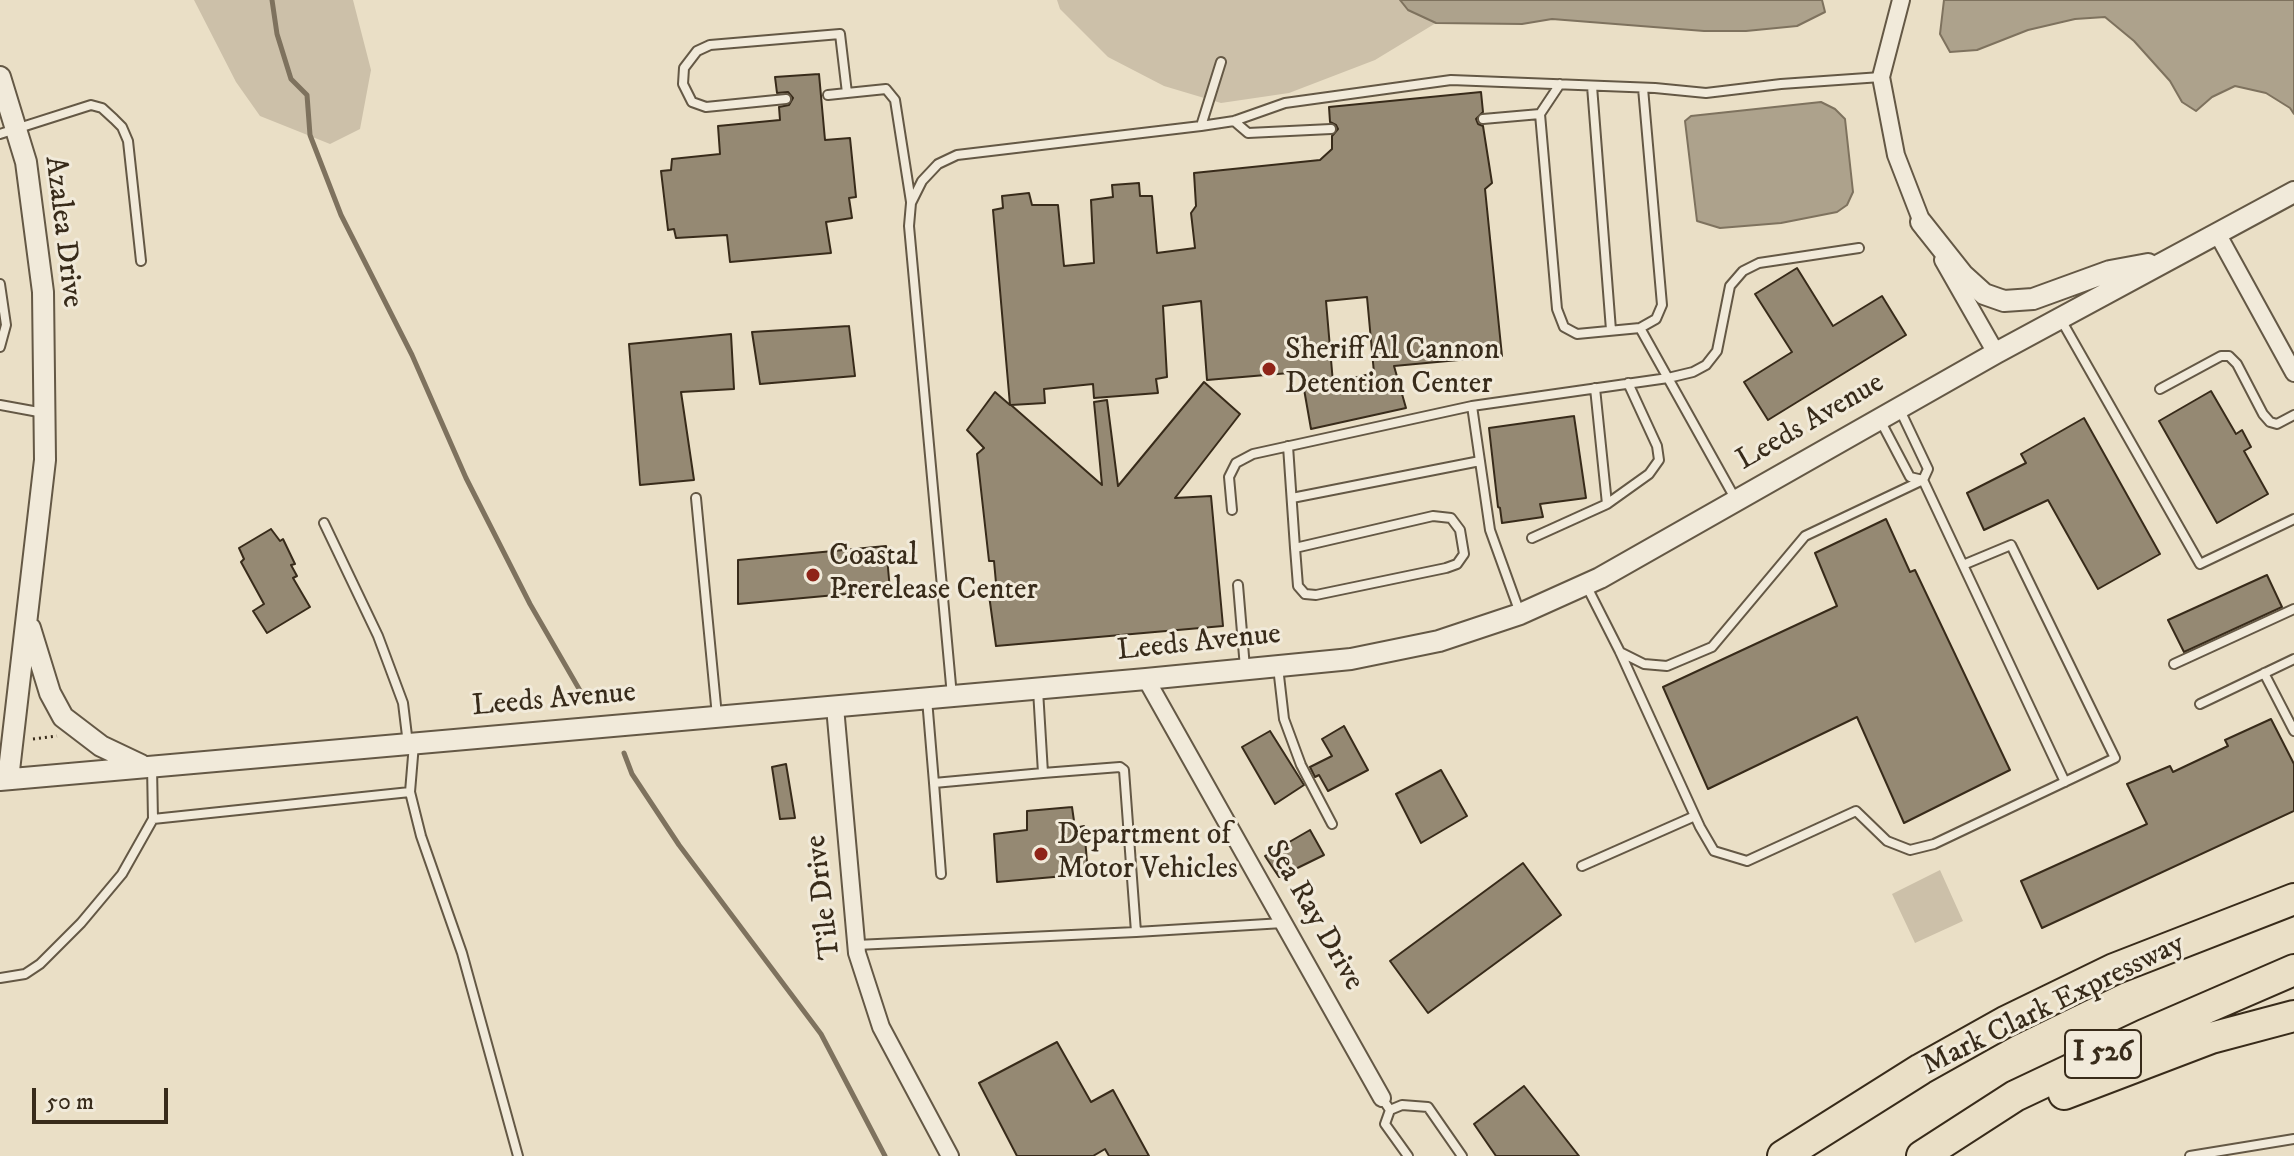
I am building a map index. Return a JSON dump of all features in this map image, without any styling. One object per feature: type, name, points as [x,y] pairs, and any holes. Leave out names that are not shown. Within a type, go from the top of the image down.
[{"type":"highway","points":[[2114,969],[2235,904],[2294,877]]},
{"type":"highway","name":"Mark Clark Expressway","points":[[1783,1156],[1921,1069],[2005,1022],[2114,969],[2294,899]]},
{"type":"highway","name":"I 526","points":[[1922,1156],[2015,1096],[2144,1035],[2294,970]]},
{"type":"highway","points":[[1940,1156],[2079,1087],[2211,1038],[2294,1016]]},
{"type":"street","points":[[1901,0],[1881,77],[1896,155],[1921,222],[1996,353]]},
{"type":"street","name":"Azalea Drive","points":[[0,77],[8,131],[26,162],[43,292],[45,460],[4,779]]},
{"type":"street","name":"Leeds Avenue","points":[[4,779],[1146,679],[1351,659],[1439,641],[1520,614],[1586,584],[1996,353],[2294,192]]},
{"type":"street","points":[[1921,222],[1963,275],[1984,294],[2004,301],[2033,299],[2110,271],[2167,260]]},
{"type":"street","points":[[2217,233],[2294,373]]},
{"type":"street","points":[[27,616],[42,671],[63,717],[101,746],[149,767]]},
{"type":"street","name":"Sea Ray Drive","points":[[1146,679],[1386,1104]]},
{"type":"street","name":"Tile Drive","points":[[835,707],[856,945],[881,1027],[950,1156]]},
{"type":"lane","points":[[786,99],[706,107],[692,102],[683,84],[684,68],[697,51],[710,45],[840,34],[847,93]]},
{"type":"lane","points":[[1201,126],[1221,62]]},
{"type":"lane","points":[[911,203],[922,181],[938,164],[957,155],[1234,121],[1285,103],[1451,80],[1706,93],[1881,77]]},
{"type":"lane","points":[[1560,84],[1540,114],[1557,309],[1564,327],[1577,334],[1640,328],[1656,319],[1662,305],[1643,88]]},
{"type":"lane","points":[[1592,86],[1611,330]]},
{"type":"lane","points":[[828,95],[886,89],[895,100],[911,203],[909,226],[952,697]]},
{"type":"lane","points":[[8,131],[91,105],[102,108],[114,119],[122,127],[128,141],[141,261]]},
{"type":"lane","points":[[1483,119],[1540,114]]},
{"type":"lane","points":[[1234,121],[1248,133],[1331,129]]},
{"type":"lane","points":[[1232,510],[1229,477],[1236,463],[1253,454],[1472,406],[1693,372],[1706,365],[1717,351],[1730,286],[1743,271],[1759,263],[1859,248]]},
{"type":"lane","points":[[0,284],[6,325],[0,347]]},
{"type":"lane","points":[[2060,318],[2200,564],[2294,519]]},
{"type":"lane","points":[[1640,328],[1736,500]]},
{"type":"lane","points":[[2160,389],[2221,356],[2229,356],[2237,364],[2270,422],[2277,424],[2294,415]]},
{"type":"lane","points":[[1532,538],[1607,504],[1649,474],[1659,460],[1657,446],[1628,383]]},
{"type":"lane","points":[[1595,388],[1607,504]]},
{"type":"lane","points":[[0,405],[44,414]]},
{"type":"lane","points":[[1472,406],[1490,530],[1520,614]]},
{"type":"lane","points":[[1620,652],[1644,664],[1667,666],[1712,647],[1805,536],[1923,480],[1928,469],[1899,408]]},
{"type":"lane","points":[[1879,419],[1910,477],[1923,480]]},
{"type":"lane","points":[[1288,446],[1292,498],[1295,548],[1298,586],[1305,594],[1316,595],[1446,568],[1457,564],[1464,554],[1460,530],[1451,518],[1433,516],[1295,548]]},
{"type":"lane","points":[[1292,498],[1480,461]]},
{"type":"lane","points":[[1923,480],[2065,782]]},
{"type":"lane","points":[[696,498],[717,717]]},
{"type":"lane","points":[[324,523],[378,636],[403,703],[411,744],[410,792],[421,836],[462,953],[518,1156]]},
{"type":"lane","points":[[1586,584],[1714,851],[1747,861],[1856,811],[1887,841],[1910,850],[1934,844],[2115,758],[2011,545],[1963,565]]},
{"type":"lane","points":[[1238,585],[1245,669]]},
{"type":"lane","points":[[2174,664],[2294,609]]},
{"type":"lane","points":[[2200,704],[2294,659]]},
{"type":"lane","points":[[1278,666],[1284,719],[1301,765],[1332,824]]},
{"type":"lane","points":[[2264,673],[2294,730]]},
{"type":"lane","points":[[1038,689],[1043,773]]},
{"type":"lane","points":[[927,699],[941,874]]},
{"type":"lane","points":[[0,978],[25,974],[40,964],[81,923],[122,874],[153,819],[149,767]]},
{"type":"lane","points":[[934,783],[1120,767],[1124,770],[1136,932]]},
{"type":"lane","points":[[153,819],[410,792]]},
{"type":"lane","points":[[1582,866],[1695,816]]},
{"type":"lane","points":[[856,945],[1283,923]]},
{"type":"lane","points":[[1408,1156],[1385,1124],[1386,1104],[1428,1107],[1462,1156]]},
{"type":"lane","points":[[2190,1156],[2294,1139]]},
{"type":"path","points":[[31,739],[61,736]]},
{"type":"shaded area","points":[[194,0],[353,0],[371,70],[360,129],[330,144],[260,116],[236,82]]},
{"type":"shaded area","points":[[1057,0],[1400,0],[1408,10],[1436,23],[1375,60],[1289,93],[1221,103],[1164,86],[1108,57],[1060,9]]},
{"type":"shaded area","points":[[1400,0],[1822,0],[1825,12],[1797,26],[1704,31],[1552,19],[1522,24],[1436,23],[1408,10]]},
{"type":"shaded area","points":[[1944,0],[2294,0],[2294,114],[2266,93],[2235,86],[2212,97],[2196,111],[2182,102],[2170,81],[2134,41],[2105,17],[2075,19],[2028,30],[1977,50],[1950,52],[1940,34]]},
{"type":"shaded area","points":[[1821,102],[1845,119],[1853,192],[1847,205],[1837,212],[1781,223],[1720,228],[1697,221],[1685,121],[1691,116]]},
{"type":"shaded area","points":[[1940,870],[1963,921],[1915,943],[1892,894]]},
{"type":"building","points":[[819,74],[825,140],[850,138],[856,197],[849,198],[852,218],[826,222],[831,253],[730,262],[727,235],[676,238],[674,229],[668,230],[661,171],[671,170],[672,159],[720,154],[718,126],[780,120],[779,107],[789,105],[793,98],[788,92],[777,93],[775,77]]},
{"type":"building","name":"Sheriff Al Cannon Detention Center","points":[[1481,92],[1483,112],[1476,119],[1483,126],[1492,183],[1485,189],[1502,356],[1394,366],[1406,408],[1311,429],[1301,372],[1207,380],[1201,301],[1163,306],[1167,377],[1156,379],[1158,393],[1094,398],[1093,384],[1044,389],[1045,403],[1011,405],[1102,485],[1094,402],[1107,400],[1118,486],[1204,382],[1240,414],[1175,498],[1211,496],[1223,626],[996,646],[989,595],[997,594],[994,561],[989,561],[977,454],[984,448],[967,430],[995,392],[1010,405],[993,210],[1003,208],[1002,196],[1029,193],[1032,205],[1058,205],[1064,266],[1094,263],[1091,200],[1113,197],[1112,185],[1139,183],[1140,196],[1152,196],[1157,253],[1195,248],[1191,213],[1196,206],[1194,173],[1320,160],[1332,149],[1332,136],[1338,129],[1330,122],[1329,107]],"holes":[[[1367,297],[1374,373],[1333,383],[1326,301]]]},
{"type":"building","points":[[1797,268],[1833,326],[1882,296],[1906,335],[1768,420],[1744,382],[1792,352],[1755,294]]},
{"type":"building","points":[[849,326],[855,376],[760,384],[752,332]]},
{"type":"building","points":[[731,334],[734,389],[681,392],[694,480],[640,485],[629,344]]},
{"type":"building","points":[[2211,391],[2236,434],[2242,430],[2251,447],[2244,451],[2268,494],[2217,523],[2159,421]]},
{"type":"building","points":[[1574,416],[1586,498],[1540,504],[1543,517],[1502,523],[1489,428]]},
{"type":"building","points":[[2084,418],[2160,554],[2098,589],[2048,500],[1984,530],[1967,493],[2026,463],[2021,454]]},
{"type":"building","points":[[1886,519],[1910,572],[1915,570],[2010,770],[1904,823],[1857,717],[1708,789],[1663,687],[1837,606],[1815,553]]},
{"type":"building","points":[[271,529],[280,541],[283,539],[295,564],[291,565],[297,576],[293,578],[310,607],[267,633],[253,611],[264,604],[241,562],[244,559],[239,548]]},
{"type":"building","name":"Coastal Prerelease Center","points":[[886,546],[890,590],[738,604],[738,560]]},
{"type":"building","points":[[2267,575],[2282,607],[2184,652],[2168,620]]},
{"type":"building","points":[[2271,719],[2294,764],[2294,811],[2042,928],[2021,881],[2147,824],[2127,784],[2170,766],[2173,772],[2228,746],[2225,740]]},
{"type":"building","points":[[1344,726],[1368,770],[1328,791],[1310,767],[1332,756],[1322,739]]},
{"type":"building","points":[[1270,731],[1304,785],[1275,804],[1242,747]]},
{"type":"building","points":[[786,764],[795,818],[780,819],[772,767]]},
{"type":"building","points":[[1441,770],[1467,816],[1421,843],[1396,794]]},
{"type":"building","name":"Department of Motor Vehicles","points":[[1072,807],[1075,828],[1084,826],[1088,874],[997,882],[994,834],[1027,830],[1027,811]]},
{"type":"building","points":[[1310,830],[1324,855],[1279,877],[1265,856]]},
{"type":"building","points":[[1523,863],[1561,915],[1428,1013],[1390,961]]},
{"type":"building","points":[[1057,1042],[1091,1102],[1113,1090],[1149,1156],[1109,1156],[1105,1149],[1093,1156],[1017,1156],[979,1083]]},
{"type":"building","points":[[1524,1086],[1579,1156],[1496,1156],[1474,1124]]},
{"type":"waterway","points":[[272,0],[277,34],[291,79],[307,95],[310,135],[341,215],[412,355],[466,478],[530,604],[582,694]]},
{"type":"waterway","points":[[624,753],[632,774],[679,845],[821,1034],[885,1156]]},
{"type":"place","name":"Sheriff Al Cannon Detention Center","points":[[1269,369]]},
{"type":"place","name":"Coastal Prerelease Center","points":[[813,575]]},
{"type":"place","name":"Department of Motor Vehicles","points":[[1041,854]]}]
